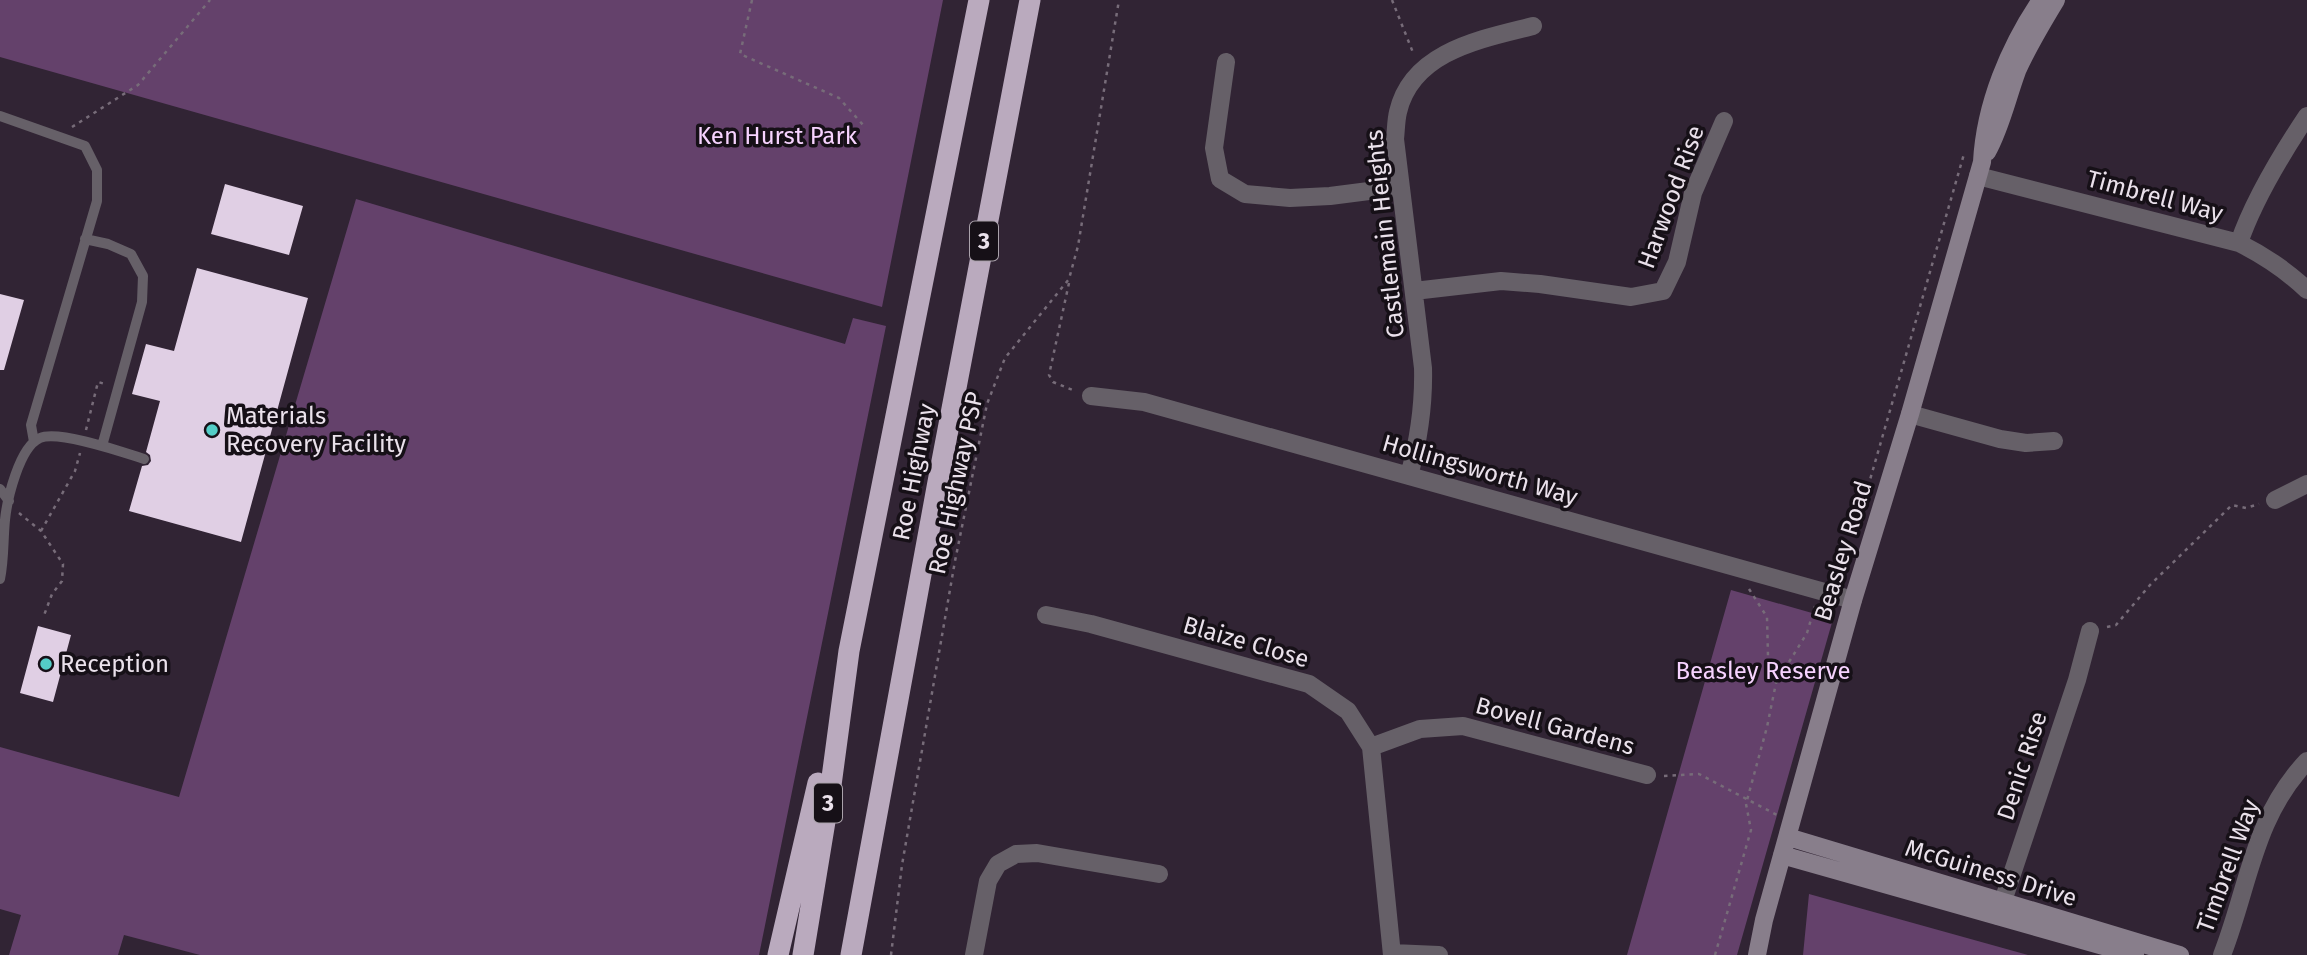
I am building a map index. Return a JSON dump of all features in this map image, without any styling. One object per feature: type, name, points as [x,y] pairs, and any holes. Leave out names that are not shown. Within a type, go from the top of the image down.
[{"type":"highway","name":"Roe Highway","points":[[803,955],[831,785],[849,651],[979,0]]},
{"type":"highway","name":"Roe Highway","points":[[851,955],[1030,0]]},
{"type":"highway","points":[[778,955],[849,651]]},
{"type":"main road","name":"Beasley Road","points":[[1980,169],[1988,115],[2017,39],[2041,0]]},
{"type":"main road","name":"Beasley Road","points":[[1757,955],[1764,920],[1853,600],[1910,414],[1980,169],[1994,140],[2009,94],[2030,44],[2056,0]]},
{"type":"main road","name":"McGuiness Drive","points":[[1788,837],[2135,955]]},
{"type":"main road","name":"McGuiness Drive","points":[[1782,855],[2180,955]]},
{"type":"street","name":"Castlemain Heights","points":[[1409,476],[1419,440],[1424,404],[1423,368],[1395,139],[1398,110],[1408,88],[1424,69],[1462,45],[1533,26]]},
{"type":"street","points":[[1226,62],[1214,148],[1220,179],[1245,194],[1290,198],[1400,187]]},
{"type":"street","points":[[2239,243],[2253,211],[2307,116]]},
{"type":"street","name":"Harwood Rise","points":[[1414,291],[1501,281],[1631,297],[1663,291],[1677,262],[1693,193],[1724,121]]},
{"type":"street","name":"Timbrell Way","points":[[1980,169],[2239,243],[2263,254],[2307,290]]},
{"type":"street","name":"Hollingsworth Way","points":[[1091,396],[1144,402],[1853,600]]},
{"type":"street","points":[[1910,414],[2000,439],[2026,443],[2054,441]]},
{"type":"street","points":[[2275,500],[2307,484]]},
{"type":"street","name":"Blaize Close","points":[[1046,615],[1091,624],[1309,684],[1348,711],[1371,747],[1392,954]]},
{"type":"street","name":"Denic Rise","points":[[2000,909],[2077,680],[2090,631]]},
{"type":"street","name":"Bovell Gardens","points":[[1371,747],[1420,729],[1463,726],[1647,775]]},
{"type":"street","name":"Timbrell Way","points":[[2222,955],[2264,823],[2291,779],[2307,761]]},
{"type":"street","points":[[974,955],[988,881],[998,864],[1016,854],[1037,853],[1159,874]]},
{"type":"street","points":[[1392,954],[1439,955]]},
{"type":"lane","points":[[0,116],[85,146],[97,170],[97,201],[31,425],[34,442]]},
{"type":"lane","points":[[85,239],[108,244],[131,254],[143,276],[142,302],[102,446]]},
{"type":"lane","points":[[0,579],[8,504],[16,472],[34,442],[41,437],[78,440],[144,459]]},
{"type":"lane","points":[[0,489],[8,504]]},
{"type":"lane","points":[[0,532],[5,521]]},
{"type":"path","points":[[57,136],[138,85],[210,0]]},
{"type":"path","points":[[752,0],[740,54],[839,98],[864,126]]},
{"type":"path","name":"Roe Highway PSP","points":[[891,955],[902,865],[955,561],[987,404],[1005,358],[1069,279],[1078,246],[1119,0]]},
{"type":"path","points":[[1392,0],[1413,54],[1424,69]]},
{"type":"path","points":[[1858,521],[1967,145]]},
{"type":"path","points":[[1069,279],[1049,374],[1054,382],[1091,396]]},
{"type":"path","points":[[2090,631],[2116,625],[2150,585],[2232,505],[2246,508],[2275,500]]},
{"type":"path","points":[[8,504],[41,531],[63,564],[62,581],[52,594],[43,618]]},
{"type":"path","points":[[1825,580],[1826,575],[1845,559],[1851,546]]},
{"type":"path","points":[[1747,570],[1748,586],[1767,617],[1768,656],[1776,684]]},
{"type":"path","points":[[1715,955],[1751,830],[1747,800],[1776,684],[1807,633],[1816,603]]},
{"type":"path","points":[[1647,775],[1699,774],[1780,816],[1794,815]]},
{"type":"green space","name":"Ken Hurst Park","points":[[0,0],[943,0],[882,307],[0,57]]},
{"type":"green space","points":[[356,199],[845,344],[853,318],[886,326],[759,955],[200,955],[124,935],[118,955],[9,955],[21,915],[0,909],[0,747],[179,797]]},
{"type":"green space","name":"Beasley Reserve","points":[[1731,590],[1833,619],[1737,955],[1627,955]]},
{"type":"green space","points":[[1809,894],[2028,955],[1803,955]]},
{"type":"building","points":[[225,184],[303,206],[289,255],[211,234]]},
{"type":"building","name":"Materials Recovery Facility","points":[[197,268],[308,298],[241,542],[129,511],[142,466],[151,461],[146,452],[160,401],[132,394],[146,344],[174,351]]},
{"type":"building","points":[[0,294],[24,300],[4,370],[0,370]]},
{"type":"building","name":"Reception","points":[[38,626],[71,635],[53,702],[20,693]]},
{"type":"place","name":"Materials Recovery Facility","points":[[212,430]]},
{"type":"place","name":"Reception","points":[[46,664]]}]
